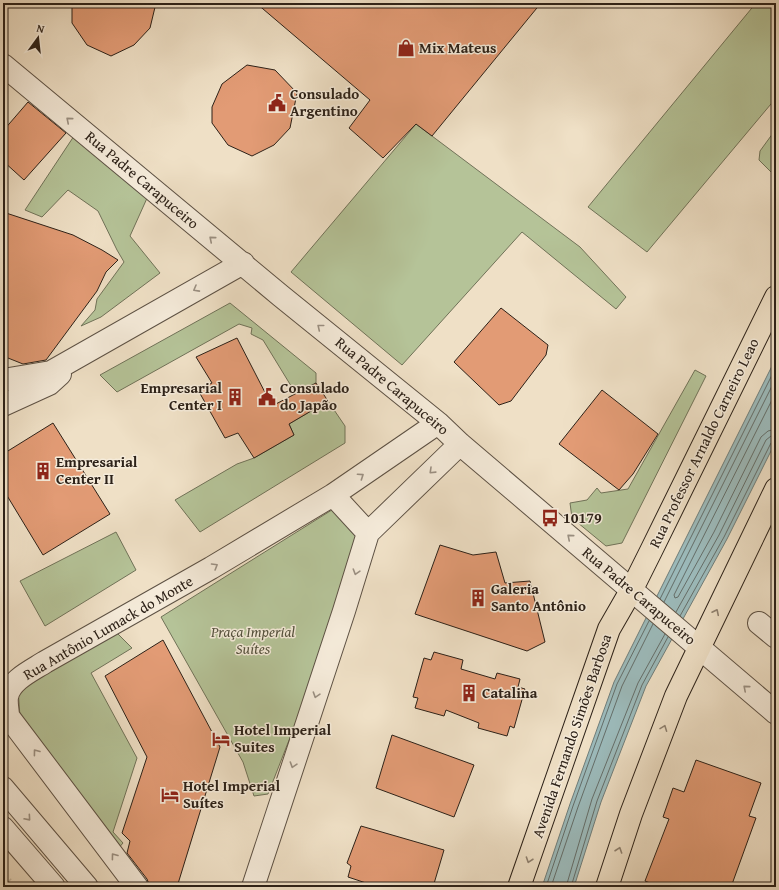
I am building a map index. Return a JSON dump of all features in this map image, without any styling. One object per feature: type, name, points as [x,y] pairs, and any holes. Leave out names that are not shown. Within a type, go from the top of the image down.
[{"type":"main road","name":"Rua Professor Arnaldo Carneiro Leao","points":[[632,589],[776,297]]},
{"type":"main road","points":[[607,887],[632,814],[676,696],[697,645],[776,489]]},
{"type":"main road","name":"Avenida Fernando Simões Barbosa","points":[[519,887],[609,629],[632,589]]},
{"type":"street","name":"Rua Padre Carapuceiro","points":[[3,65],[438,423],[460,444],[651,605],[776,713]]},
{"type":"street","points":[[3,405],[50,378],[82,354],[242,263]]},
{"type":"street","points":[[3,380],[50,378]]},
{"type":"street","points":[[3,389],[50,378]]},
{"type":"street","points":[[3,418],[25,407],[50,378]]},
{"type":"street","name":"Rua Antônio Lumack do Monte","points":[[137,887],[8,716],[7,696],[13,686],[24,676],[45,662],[211,568],[333,495],[438,423]]},
{"type":"street","points":[[253,887],[368,533],[460,444]]},
{"type":"street","points":[[333,495],[368,533]]},
{"type":"street","points":[[759,623],[776,637]]},
{"type":"street","points":[[3,788],[87,887]]},
{"type":"street","points":[[3,828],[54,887]]},
{"type":"green space","points":[[756,3],[776,3],[776,98],[647,252],[588,207]]},
{"type":"green space","points":[[416,124],[580,247],[626,297],[616,309],[522,232],[402,365],[291,272]]},
{"type":"green space","points":[[776,129],[776,177],[759,160],[760,151]]},
{"type":"green space","points":[[74,136],[148,196],[130,236],[160,273],[101,317],[81,326],[95,310],[97,299],[124,262],[98,211],[68,190],[42,217],[25,210]]},
{"type":"green space","points":[[230,303],[316,373],[316,383],[296,394],[263,340],[251,334],[252,328],[239,324],[117,392],[100,375]]},
{"type":"green space","points":[[695,370],[706,376],[622,543],[606,546],[572,518],[570,503],[587,500],[597,488],[601,493],[628,489]]},
{"type":"green space","points":[[328,401],[345,426],[345,443],[200,532],[175,500],[237,464],[254,458],[294,435],[289,424]]},
{"type":"green space","name":"Praça Imperial Suítes","points":[[335,508],[359,536],[318,666],[268,794],[254,796],[243,762],[161,617]]},
{"type":"green space","points":[[116,532],[136,570],[45,626],[20,581]]},
{"type":"green space","points":[[113,629],[132,648],[91,673],[137,758],[113,832],[123,843],[117,850],[20,717],[18,688]]},
{"type":"water","points":[[776,358],[776,441],[727,539],[646,686],[601,802],[574,887],[542,887],[614,682]]},
{"type":"building","points":[[72,3],[156,3],[150,28],[134,45],[111,56],[87,45],[72,23]]},
{"type":"building","name":"Mix Mateus","points":[[256,3],[541,3],[432,136],[416,124],[383,158],[349,128],[370,100]]},
{"type":"building","points":[[247,65],[275,70],[297,93],[290,128],[274,145],[252,156],[228,145],[212,123],[212,107],[222,84]]},
{"type":"building","points":[[28,102],[66,133],[24,180],[3,161],[3,131]]},
{"type":"building","points":[[3,212],[73,235],[118,260],[106,272],[97,291],[46,360],[23,364],[3,356]]},
{"type":"building","points":[[501,308],[548,345],[546,355],[511,401],[499,405],[454,362]]},
{"type":"building","name":"Empresarial Center I","points":[[237,338],[272,406],[316,383],[328,401],[289,424],[294,435],[254,458],[238,433],[225,438],[198,390],[212,383],[196,357]]},
{"type":"building","points":[[602,390],[658,434],[633,474],[619,490],[559,444]]},
{"type":"building","name":"Empresarial Center II","points":[[53,423],[110,514],[43,555],[3,489],[3,454]]},
{"type":"building","name":"Galeria Santo Antônio","points":[[440,545],[473,555],[496,552],[505,583],[530,581],[545,642],[527,651],[415,614]]},
{"type":"building","name":"Hotel Imperial Suítes","points":[[163,640],[220,747],[177,887],[150,887],[147,879],[127,853],[130,841],[122,833],[147,757],[105,676]]},
{"type":"building","name":"Catalina","points":[[434,652],[463,660],[461,669],[495,679],[497,673],[520,679],[518,687],[525,689],[514,728],[510,726],[507,736],[478,728],[479,723],[446,710],[444,716],[415,708],[418,698],[413,697],[424,658],[431,660]]},
{"type":"building","points":[[392,735],[474,765],[454,817],[376,788]]},
{"type":"building","points":[[696,760],[761,783],[749,816],[756,818],[731,887],[660,887],[645,881],[669,819],[663,817],[673,788],[684,792]]},
{"type":"building","points":[[361,826],[444,850],[433,887],[378,887],[348,877],[351,866],[347,863]]},
{"type":"place","name":"Mix Mateus","points":[[406,48]]},
{"type":"place","name":"Consulado Argentino","points":[[277,103]]},
{"type":"place","name":"Empresarial Center I","points":[[235,397]]},
{"type":"place","name":"Consulado do Japão","points":[[267,397]]},
{"type":"place","name":"Empresarial Center II","points":[[43,471]]},
{"type":"place","name":"10179","points":[[550,518]]},
{"type":"place","name":"Galeria Santo Antônio","points":[[478,598]]},
{"type":"place","name":"Catalina","points":[[469,693]]},
{"type":"place","name":"Hotel Imperial Suites","points":[[221,739]]},
{"type":"place","name":"Hotel Imperial Suítes","points":[[170,795]]}]
